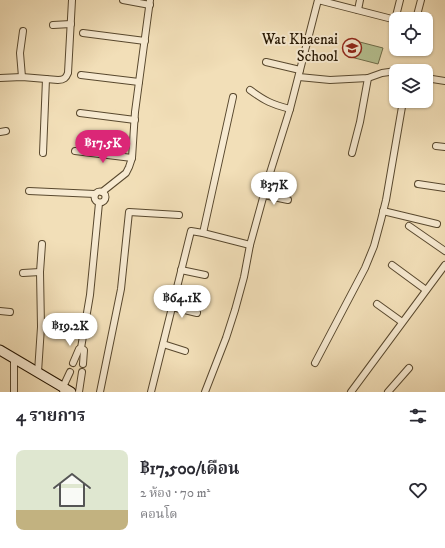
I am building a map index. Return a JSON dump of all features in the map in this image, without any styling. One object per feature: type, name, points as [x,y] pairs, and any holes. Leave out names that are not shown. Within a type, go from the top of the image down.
[{"type":"main road","points":[[0,350],[66,390]]},
{"type":"street","points":[[0,78],[22,77],[63,80],[66,78],[68,73],[72,0]]},
{"type":"street","points":[[29,191],[95,194],[97,192],[102,192],[126,173],[129,167],[132,158],[135,120],[150,2],[123,0]]},
{"type":"street","points":[[206,392],[224,345],[235,310],[250,245],[290,109],[318,0],[389,18]]},
{"type":"street","points":[[358,10],[360,0]]},
{"type":"street","points":[[398,12],[400,0]]},
{"type":"street","points":[[418,12],[421,0]]},
{"type":"street","points":[[53,25],[71,24]]},
{"type":"street","points":[[22,77],[20,53],[23,31]]},
{"type":"street","points":[[83,33],[145,41]]},
{"type":"street","points":[[266,62],[299,74],[330,80],[368,78],[389,72]]},
{"type":"street","points":[[81,75],[140,82]]},
{"type":"street","points":[[352,152],[360,122],[368,78]]},
{"type":"street","points":[[43,154],[46,79]]},
{"type":"street","points":[[433,79],[445,81]]},
{"type":"street","points":[[250,90],[270,103],[290,109]]},
{"type":"street","points":[[203,233],[233,97]]},
{"type":"street","points":[[315,363],[365,268],[374,246],[383,211],[402,108]]},
{"type":"street","points":[[80,113],[135,120]]},
{"type":"street","points":[[436,146],[445,147]]},
{"type":"street","points":[[76,151],[132,158]]},
{"type":"street","points":[[418,184],[445,188]]},
{"type":"street","points":[[99,202],[105,199],[104,193],[102,192]]},
{"type":"street","points":[[95,194],[94,199],[96,202],[99,202]]},
{"type":"street","points":[[264,195],[288,200]]},
{"type":"street","points":[[83,364],[84,350],[82,348],[90,295],[99,202]]},
{"type":"street","points":[[383,211],[437,224]]},
{"type":"street","points":[[100,392],[121,289],[129,212],[178,215]]},
{"type":"street","points":[[409,226],[445,251]]},
{"type":"street","points":[[151,392],[190,232],[193,231],[203,233],[250,245]]},
{"type":"street","points":[[38,372],[41,322],[40,272],[42,244]]},
{"type":"street","points":[[350,392],[445,264]]},
{"type":"street","points":[[392,265],[426,290]]},
{"type":"street","points":[[181,270],[205,275]]},
{"type":"street","points":[[23,273],[40,272]]},
{"type":"street","points":[[377,304],[402,322]]},
{"type":"street","points":[[172,307],[197,313]]},
{"type":"street","points":[[0,311],[10,312]]},
{"type":"street","points":[[41,322],[60,323]]},
{"type":"street","points":[[163,344],[185,350]]},
{"type":"street","points":[[73,363],[79,349],[82,348]]},
{"type":"street","points":[[14,358],[14,392]]},
{"type":"street","points":[[388,392],[409,368]]},
{"type":"street","points":[[66,390],[70,372]]},
{"type":"street","points":[[79,392],[82,372]]},
{"type":"green space","points":[[352,40],[383,48],[378,64],[347,56]]},
{"type":"place","name":"Wat Khaenai School","points":[[352,48]]}]
